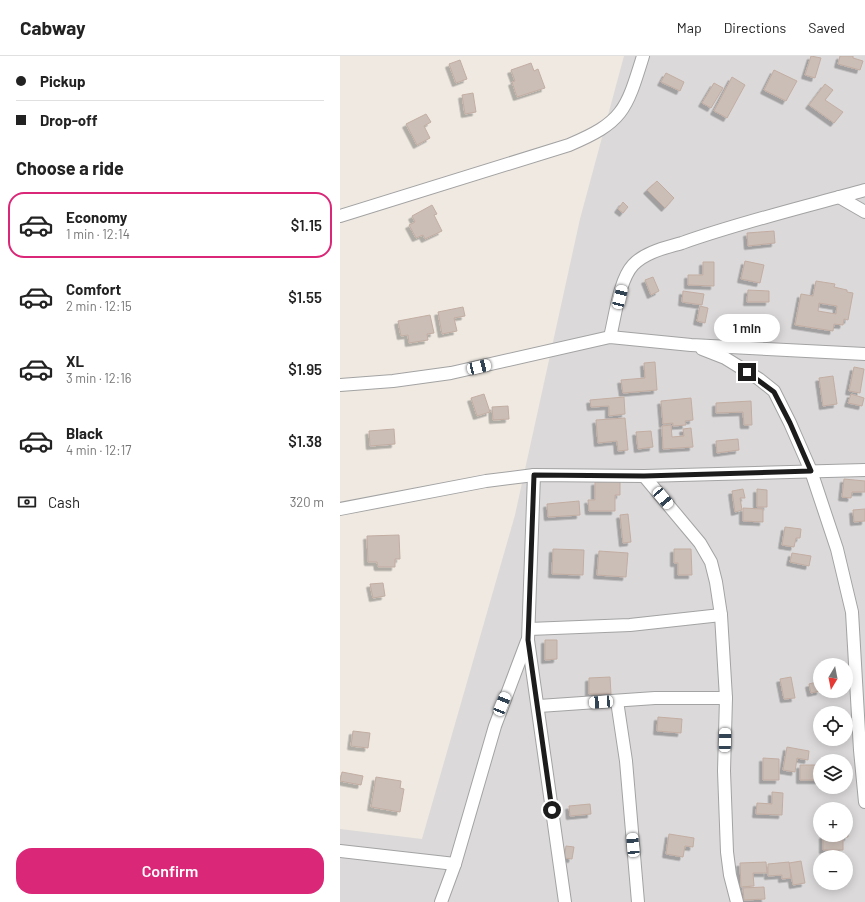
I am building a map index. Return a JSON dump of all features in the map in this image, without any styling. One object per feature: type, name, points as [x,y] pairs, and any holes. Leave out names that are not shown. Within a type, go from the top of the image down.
[{"type":"street","points":[[340,216],[554,150],[592,136],[609,126],[627,104],[642,56]]},
{"type":"street","points":[[610,337],[623,284],[633,265],[647,255],[705,234],[865,190]]},
{"type":"street","points":[[839,197],[865,212]]},
{"type":"street","points":[[340,385],[393,381],[451,373],[610,337],[691,345],[865,354]]},
{"type":"street","points":[[691,345],[725,358],[759,379],[774,392],[790,423],[811,471],[837,549],[852,612],[860,750],[865,802]]},
{"type":"street","points":[[340,509],[486,481],[534,475],[644,476],[865,470]]},
{"type":"street","points":[[534,475],[528,635],[565,902]]},
{"type":"street","points":[[644,476],[700,543],[711,562],[721,615],[726,698],[724,771],[727,852],[730,875],[737,902]]},
{"type":"street","points":[[528,635],[721,615]]},
{"type":"street","points":[[441,902],[455,864],[494,726],[528,635]]},
{"type":"street","points":[[539,706],[655,698],[726,698]]},
{"type":"street","points":[[617,701],[626,762],[638,902]]},
{"type":"street","points":[[340,851],[455,864]]},
{"type":"shaded area","points":[[624,56],[865,56],[865,902],[340,902],[340,829],[422,839],[515,515],[580,219]]},
{"type":"building","points":[[811,56],[821,58],[815,78],[805,75]]},
{"type":"building","points":[[840,56],[853,56],[853,58],[863,61],[860,70],[838,64]]},
{"type":"building","points":[[460,60],[467,79],[456,83],[449,64]]},
{"type":"building","points":[[531,63],[534,71],[538,69],[545,88],[517,97],[512,82],[515,81],[511,70]]},
{"type":"building","points":[[774,70],[797,81],[786,101],[764,90]]},
{"type":"building","points":[[666,73],[684,82],[680,91],[661,82]]},
{"type":"building","points":[[732,77],[745,85],[727,118],[714,111]]},
{"type":"building","points":[[714,83],[723,88],[711,108],[702,103]]},
{"type":"building","points":[[825,84],[833,90],[825,100],[843,112],[834,123],[809,105]]},
{"type":"building","points":[[473,93],[476,112],[465,114],[462,95]]},
{"type":"building","points":[[426,114],[431,122],[424,126],[430,138],[417,145],[406,124]]},
{"type":"building","points":[[657,181],[674,198],[665,208],[647,190]]},
{"type":"building","points":[[623,202],[628,207],[623,213],[618,209]]},
{"type":"building","points":[[432,205],[437,214],[434,215],[442,231],[425,239],[423,235],[416,238],[409,225],[415,222],[412,216]]},
{"type":"building","points":[[774,231],[775,243],[748,246],[747,233]]},
{"type":"building","points":[[745,261],[764,265],[760,283],[741,279]]},
{"type":"building","points":[[703,262],[714,262],[714,286],[688,285],[688,275],[703,275]]},
{"type":"building","points":[[653,277],[659,291],[651,295],[645,280]]},
{"type":"building","points":[[816,281],[835,284],[834,287],[853,293],[848,320],[844,319],[843,325],[834,324],[833,331],[795,325],[801,294],[813,296]],"holes":[[[819,303],[837,306],[836,314],[818,311]]]},
{"type":"building","points":[[748,290],[769,291],[769,302],[747,302]]},
{"type":"building","points":[[683,291],[704,294],[702,305],[682,302]]},
{"type":"building","points":[[700,306],[708,308],[705,323],[697,321]]},
{"type":"building","points":[[463,307],[465,316],[454,318],[457,331],[442,334],[438,312]]},
{"type":"building","points":[[430,315],[434,333],[427,334],[428,340],[409,343],[408,335],[401,336],[398,321]]},
{"type":"building","points":[[655,362],[657,390],[623,393],[621,380],[645,378],[644,363]]},
{"type":"building","points":[[854,367],[864,369],[860,393],[849,391]]},
{"type":"building","points":[[833,376],[837,404],[823,406],[819,378]]},
{"type":"building","points":[[484,394],[490,412],[477,416],[471,398]]},
{"type":"building","points":[[851,394],[864,398],[862,406],[848,403]]},
{"type":"building","points":[[624,397],[625,414],[609,416],[609,406],[591,407],[590,400]]},
{"type":"building","points":[[691,398],[693,420],[685,421],[686,425],[673,426],[673,423],[663,424],[661,401]]},
{"type":"building","points":[[751,401],[752,425],[744,425],[743,412],[716,413],[716,403]]},
{"type":"building","points":[[508,406],[509,419],[493,420],[492,407]]},
{"type":"building","points":[[625,418],[628,450],[618,451],[617,441],[598,443],[596,420]]},
{"type":"building","points":[[671,425],[672,437],[684,436],[683,429],[691,428],[693,447],[663,449],[662,426]]},
{"type":"building","points":[[394,429],[395,444],[370,446],[369,431]]},
{"type":"building","points":[[651,431],[653,447],[638,449],[636,432]]},
{"type":"building","points":[[738,439],[739,450],[717,453],[716,441]]},
{"type":"building","points":[[844,479],[865,481],[865,492],[852,492],[851,498],[842,497]]},
{"type":"building","points":[[620,481],[620,495],[615,495],[615,511],[589,511],[588,500],[595,500],[595,482]]},
{"type":"building","points":[[743,489],[745,498],[740,498],[742,510],[735,512],[732,491]]},
{"type":"building","points":[[757,489],[767,490],[767,507],[757,507]]},
{"type":"building","points":[[579,501],[580,515],[548,517],[547,504]]},
{"type":"building","points":[[743,508],[763,509],[763,522],[743,521]]},
{"type":"building","points":[[865,509],[865,521],[854,522],[853,510]]},
{"type":"building","points":[[628,514],[631,542],[623,543],[620,515]]},
{"type":"building","points":[[785,527],[801,529],[800,538],[796,538],[794,547],[782,545]]},
{"type":"building","points":[[399,535],[400,559],[395,559],[395,567],[378,567],[377,562],[368,562],[367,536]]},
{"type":"building","points":[[553,549],[584,550],[583,575],[552,574]]},
{"type":"building","points":[[674,549],[691,549],[692,575],[678,575],[678,563],[674,563]]},
{"type":"building","points":[[599,551],[628,553],[626,577],[597,575]]},
{"type":"building","points":[[792,553],[811,556],[809,566],[790,562]]},
{"type":"building","points":[[383,583],[385,596],[373,598],[370,584]]},
{"type":"building","points":[[545,640],[557,640],[557,659],[545,660]]},
{"type":"building","points":[[610,677],[611,694],[589,694],[589,678]]},
{"type":"building","points":[[791,677],[795,698],[784,699],[780,679]]},
{"type":"building","points":[[813,683],[813,693],[811,693],[809,684]]},
{"type":"building","points":[[658,717],[682,719],[681,733],[657,731]]},
{"type":"building","points":[[353,731],[370,733],[368,748],[351,746]]},
{"type":"building","points":[[787,747],[809,751],[808,760],[797,758],[795,772],[783,770]]},
{"type":"building","points":[[763,758],[779,759],[779,780],[763,780]]},
{"type":"building","points":[[800,765],[813,765],[813,780],[800,780]]},
{"type":"building","points":[[342,772],[363,776],[361,785],[340,781]]},
{"type":"building","points":[[376,777],[401,781],[400,788],[404,789],[400,812],[371,807]]},
{"type":"building","points":[[772,792],[783,793],[782,815],[756,814],[757,803],[772,804]]},
{"type":"building","points":[[590,804],[591,814],[570,816],[569,806]]},
{"type":"building","points":[[669,834],[694,838],[693,847],[685,846],[683,857],[666,854]]},
{"type":"building","points":[[823,842],[843,842],[843,850],[823,850]]},
{"type":"building","points":[[566,846],[574,847],[572,859],[564,858]]},
{"type":"building","points":[[801,861],[805,883],[793,885],[789,863]]},
{"type":"building","points":[[766,862],[767,873],[753,873],[754,886],[741,887],[740,863]]},
{"type":"building","points":[[789,862],[791,878],[782,879],[782,875],[768,876],[768,864]]},
{"type":"building","points":[[764,887],[765,899],[744,900],[743,888]]},
{"type":"route","points":[[552,810],[539,706],[528,640],[534,475],[644,476],[811,471],[781,403],[774,392],[759,379],[747,372]]}]
